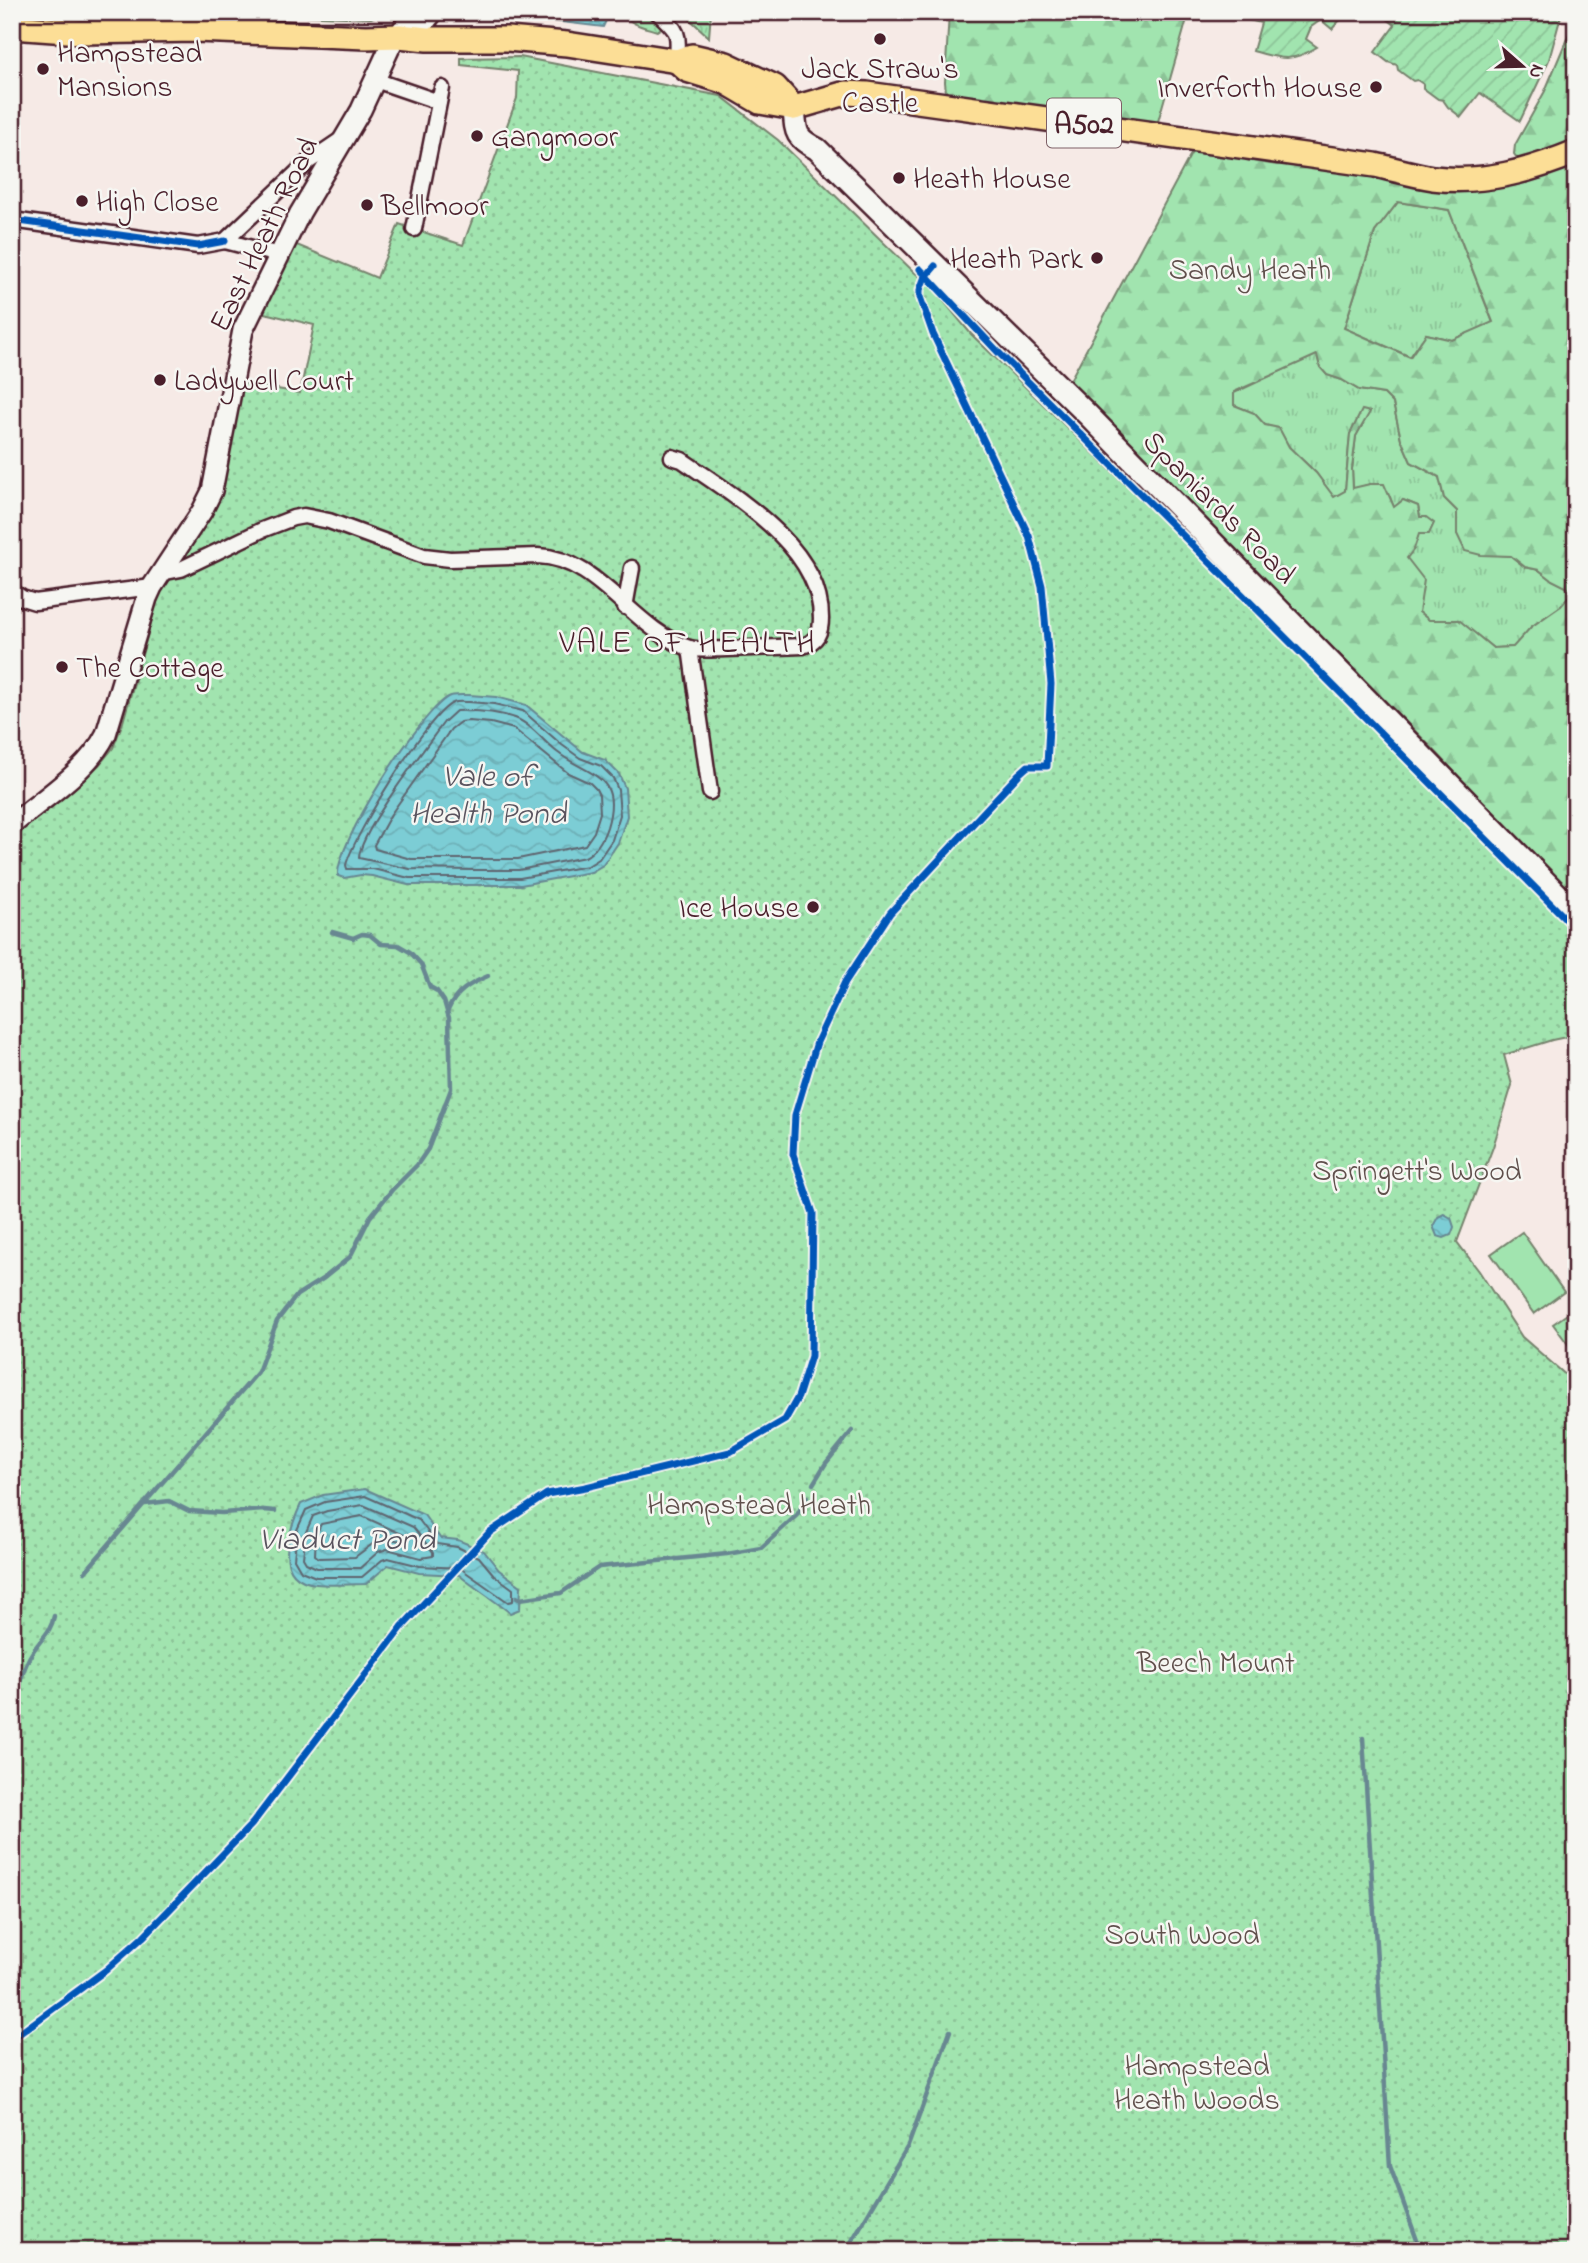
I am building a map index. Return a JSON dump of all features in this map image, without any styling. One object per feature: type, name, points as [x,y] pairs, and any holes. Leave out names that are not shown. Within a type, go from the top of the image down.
[{"type":"main road","points":[[12,27],[81,32],[198,21],[366,37],[507,39],[566,44],[677,61],[692,56],[726,64],[781,90],[794,108]]},
{"type":"main road","name":"A502","points":[[794,108],[855,92],[1375,165],[1483,171],[1575,152]]},
{"type":"main road","name":"Spaniards Road","points":[[794,108],[797,134],[801,141],[817,149],[1088,415],[1576,913]]},
{"type":"street","name":"East Heath Road","points":[[13,824],[87,761],[106,734],[156,580],[212,493],[243,330],[300,213],[361,110],[391,45],[415,12]]},
{"type":"street","points":[[399,36],[422,26],[433,12]]},
{"type":"street","points":[[657,12],[679,36],[677,61]]},
{"type":"street","points":[[375,80],[440,95],[414,229]]},
{"type":"street","points":[[225,241],[307,162],[344,137]]},
{"type":"street","points":[[12,220],[198,246],[225,241],[279,255]]},
{"type":"street","points":[[13,593],[34,601],[156,580],[262,530],[304,516],[329,521],[424,556],[450,559],[550,556],[583,569],[625,607],[667,636],[690,648],[803,646],[812,643],[821,627],[821,604],[816,586],[798,554],[757,514],[682,460],[672,457]]},
{"type":"street","points":[[625,607],[632,568]]},
{"type":"street","points":[[690,648],[710,792]]},
{"type":"green space","points":[[224,12],[385,12],[371,18]]},
{"type":"green space","points":[[623,12],[646,12],[663,27],[657,31],[638,25],[629,20]]},
{"type":"green space","points":[[682,12],[711,12],[709,37]]},
{"type":"green space","points":[[949,12],[1189,12],[1157,125],[949,95],[945,82]]},
{"type":"green space","points":[[1216,12],[1347,12],[1332,29],[1321,20],[1311,27],[1306,39],[1317,47],[1286,58],[1253,51],[1261,23]]},
{"type":"green space","points":[[1378,12],[1562,12],[1549,60],[1520,121],[1480,93],[1461,117],[1443,100],[1423,88],[1423,84],[1417,80],[1413,81],[1398,70],[1397,65],[1375,52],[1395,25]]},
{"type":"green space","name":"Sandy Heath","points":[[1576,17],[1576,897],[1069,382],[1193,150],[1244,156],[1246,160],[1277,165],[1288,163],[1432,178],[1574,152],[1553,148],[1526,158],[1517,158],[1514,154],[1515,145],[1545,91]],"holes":[[[1398,202],[1449,210],[1493,322],[1452,340],[1426,334],[1410,357],[1344,328],[1375,232]],[[1317,355],[1320,367],[1327,375],[1359,390],[1384,394],[1393,403],[1401,439],[1411,462],[1439,477],[1444,498],[1457,511],[1457,534],[1465,551],[1481,555],[1511,556],[1525,567],[1539,570],[1574,591],[1561,606],[1531,627],[1513,647],[1493,648],[1459,620],[1429,620],[1419,612],[1424,580],[1407,558],[1414,549],[1419,534],[1429,534],[1434,523],[1426,517],[1420,517],[1418,506],[1403,500],[1394,507],[1384,484],[1353,488],[1356,436],[1370,412],[1362,410],[1350,434],[1345,491],[1334,497],[1316,473],[1289,447],[1279,428],[1265,425],[1254,413],[1234,405],[1234,392]]]},
{"type":"green space","name":"Hampstead Heath","points":[[520,57],[721,96],[778,140],[932,287],[971,334],[1271,627],[1576,935],[1576,1035],[1504,1055],[1512,1085],[1493,1147],[1457,1242],[1522,1337],[1576,1384],[1576,2251],[12,2251],[12,838],[99,765],[113,748],[123,722],[160,591],[221,496],[232,381],[300,393],[314,325],[260,312],[292,243],[377,278],[399,224],[463,245],[517,98],[518,71],[461,65],[461,58]]},
{"type":"green space","points":[[1398,202],[1449,210],[1493,323],[1452,340],[1426,334],[1411,357],[1344,328],[1375,232]]},
{"type":"green space","points":[[1317,354],[1320,367],[1327,375],[1359,390],[1384,394],[1393,403],[1401,439],[1411,462],[1439,477],[1444,498],[1457,511],[1457,534],[1497,555],[1511,556],[1525,567],[1539,570],[1575,591],[1561,606],[1531,627],[1514,647],[1493,648],[1458,620],[1429,620],[1419,612],[1423,580],[1406,559],[1418,534],[1418,506],[1403,500],[1394,508],[1390,497],[1370,484],[1353,489],[1352,469],[1356,436],[1369,412],[1350,434],[1345,491],[1334,498],[1316,473],[1289,447],[1279,429],[1265,425],[1254,413],[1234,405],[1234,393]]},
{"type":"green space","points":[[1522,1232],[1564,1292],[1534,1314],[1491,1254]]},
{"type":"green space","points":[[1576,1308],[1576,1355],[1553,1324]]},
{"type":"water","points":[[472,12],[610,12],[603,27],[528,18],[479,17]]},
{"type":"water","name":"Vale of Health Pond","points":[[448,697],[496,697],[526,705],[583,752],[605,760],[619,774],[625,788],[627,816],[618,843],[603,865],[591,872],[521,885],[408,885],[372,876],[338,876],[350,837],[400,752],[435,708]]},
{"type":"water","points":[[1444,1214],[1451,1218],[1454,1227],[1451,1235],[1444,1238],[1437,1236],[1433,1226],[1438,1217]]},
{"type":"water","name":"Viaduct Pond","points":[[365,1489],[424,1515],[440,1538],[458,1540],[484,1551],[499,1570],[521,1586],[520,1609],[510,1613],[459,1575],[419,1573],[388,1565],[366,1584],[322,1585],[302,1580],[293,1573],[287,1552],[292,1527],[301,1504],[323,1495]]},
{"type":"waterway","points":[[85,1572],[258,1372],[277,1321],[297,1295],[350,1257],[370,1217],[428,1149],[451,1089],[449,1018],[444,1001],[437,991],[430,987],[421,964],[410,952],[398,945],[381,944],[370,935],[362,934],[353,938],[332,932]]},
{"type":"waterway","points":[[448,1010],[464,989],[488,976]]},
{"type":"waterway","points":[[813,1484],[852,1431]]},
{"type":"waterway","points":[[517,1597],[520,1599],[561,1593],[599,1567],[761,1548],[797,1515],[807,1497]]},
{"type":"waterway","points":[[145,1504],[169,1501],[189,1511],[222,1513],[275,1511]]},
{"type":"waterway","points":[[15,1727],[18,1693],[24,1671],[54,1616]]},
{"type":"waterway","points":[[1363,1738],[1390,2166],[1418,2243],[1427,2251]]},
{"type":"waterway","points":[[846,2251],[908,2146],[950,2031]]},
{"type":"cycle path","points":[[12,220],[198,246],[225,241]]},
{"type":"cycle path","points":[[12,2039],[106,1970],[143,1937],[252,1824],[402,1627],[490,1532],[547,1494],[730,1452],[785,1420],[798,1397],[811,1356],[813,1213],[793,1154],[795,1115],[817,1042],[845,982],[890,913],[1019,774],[1028,766],[1047,766],[1051,684],[1042,586],[1029,536],[933,334],[920,297],[924,279],[935,266]]},
{"type":"cycle path","points":[[920,269],[999,353],[1576,929]]},
{"type":"place","name":"Jack Straw's Castle","points":[[880,39]]},
{"type":"place","name":"Hampstead Mansions","points":[[43,69]]},
{"type":"place","name":"Inverforth House","points":[[1376,87]]},
{"type":"place","name":"Gangmoor","points":[[477,136]]},
{"type":"place","name":"Heath House","points":[[899,178]]},
{"type":"place","name":"High Close","points":[[82,201]]},
{"type":"place","name":"Bellmoor","points":[[367,205]]},
{"type":"place","name":"Heath Park","points":[[1097,258]]},
{"type":"place","name":"Ladywell Court","points":[[160,380]]},
{"type":"place","name":"The Cottage","points":[[62,667]]},
{"type":"place","name":"Ice House","points":[[813,907]]},
{"type":"district","name":"VALE OF HEALTH","points":[[688,641]]},
{"type":"park label","name":"Springett's Wood","points":[[1417,1170]]},
{"type":"park label","name":"Beech Mount","points":[[1216,1662]]},
{"type":"park label","name":"South Wood","points":[[1182,1934]]},
{"type":"park label","name":"Hampstead Heath Woods","points":[[1197,2082]]}]
